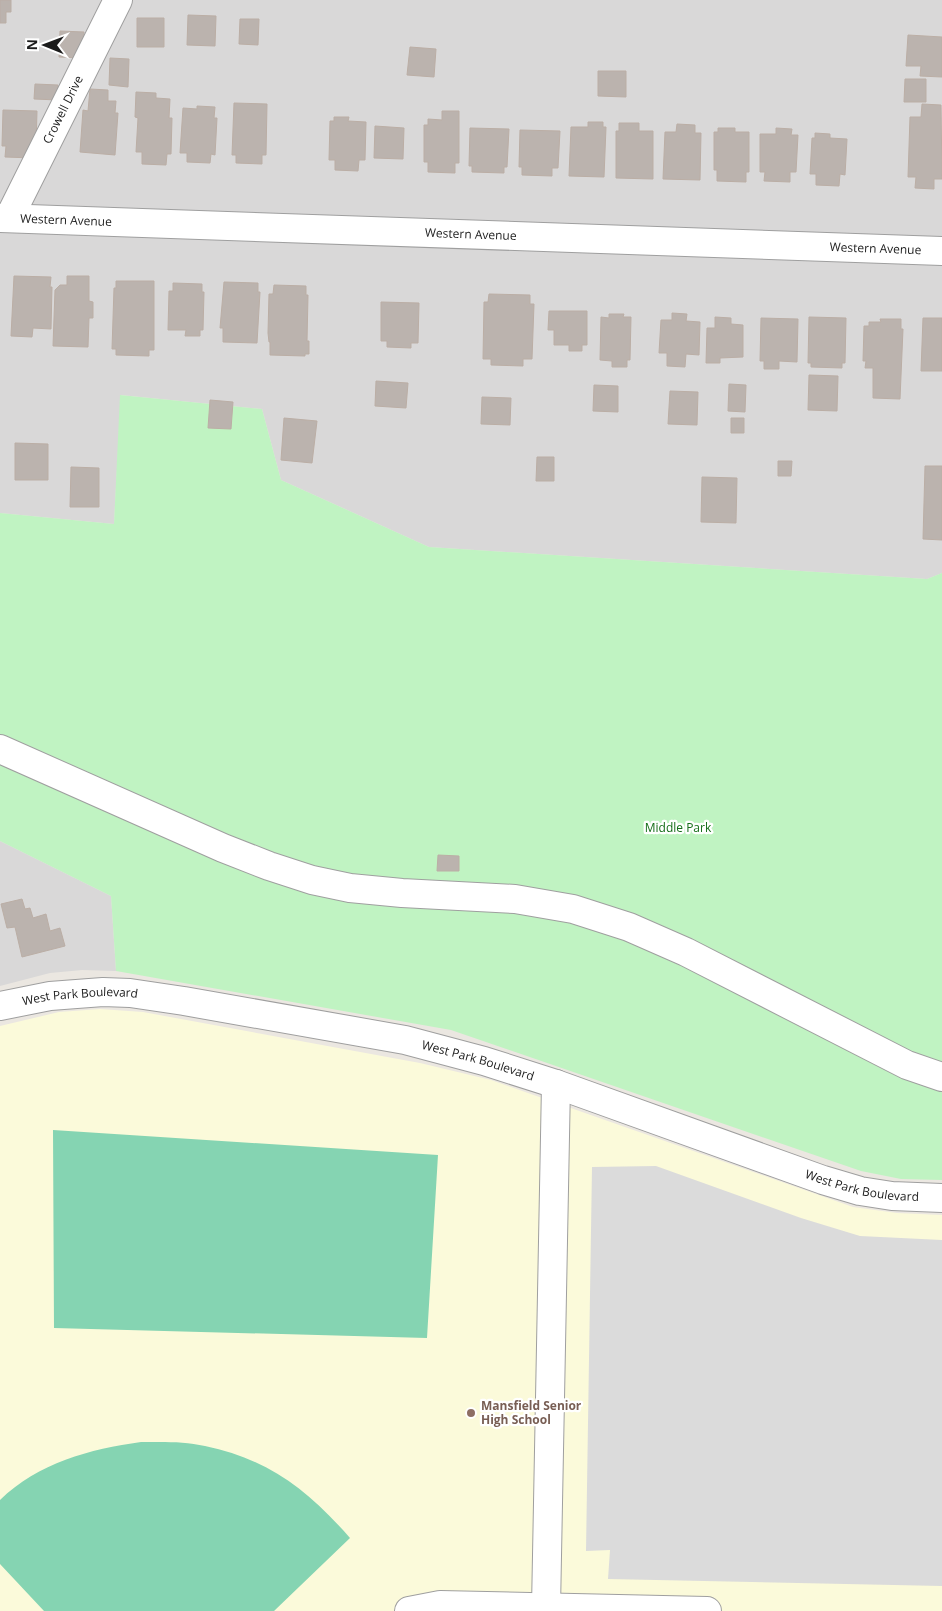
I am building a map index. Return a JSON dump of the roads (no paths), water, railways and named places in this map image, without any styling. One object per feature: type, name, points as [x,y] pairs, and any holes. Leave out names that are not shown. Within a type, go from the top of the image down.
[{"type":"street","name":"Crowell Drive","points":[[5,218],[118,0]]},
{"type":"street","name":"Western Avenue","points":[[5,218],[942,251]]},
{"type":"street","points":[[0,749],[223,848],[312,880],[350,888],[402,894],[460,895],[515,899],[574,909],[629,927],[686,952],[908,1065],[942,1077]]},
{"type":"street","name":"West Park Boulevard","points":[[0,1006],[69,994],[130,993],[194,1002],[404,1040],[484,1061],[556,1084],[824,1180],[860,1191],[892,1196],[942,1198]]},
{"type":"street","points":[[546,1608],[556,1084]]},
{"type":"street","points":[[409,1611],[440,1605],[707,1611]]},
{"type":"place","name":"Mansfield Senior High School","points":[[471,1413]]},
{"type":"park label","name":"Middle Park","points":[[678,828]]}]
